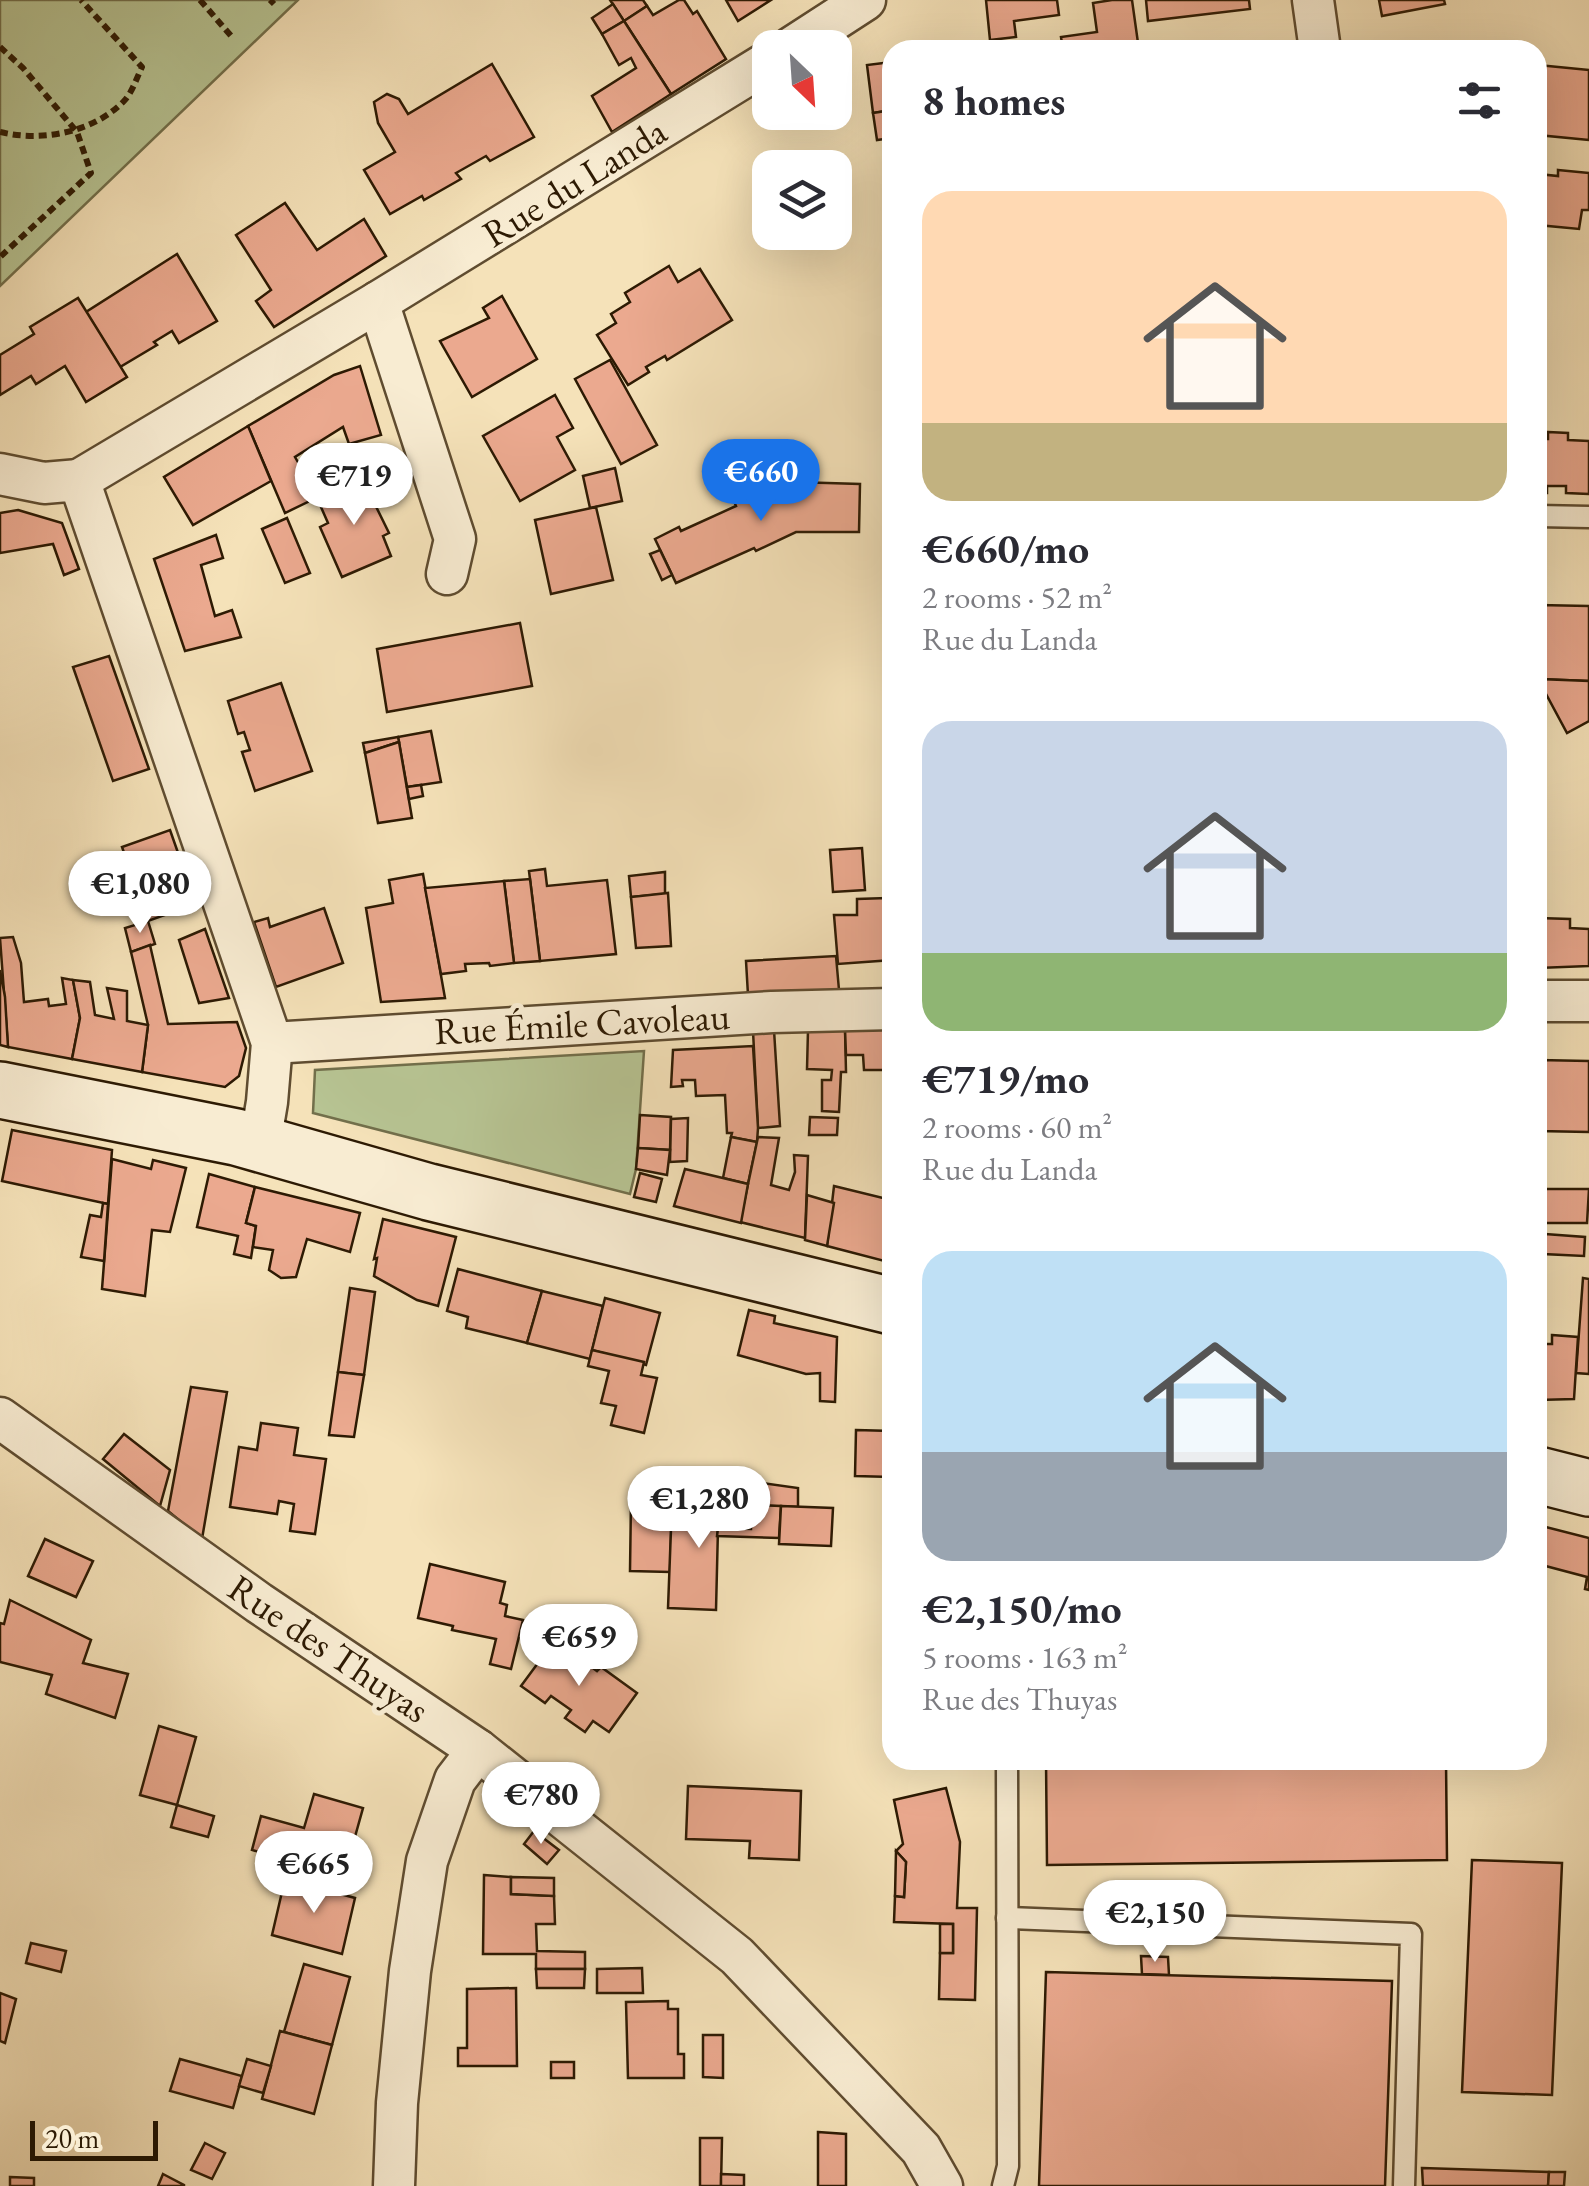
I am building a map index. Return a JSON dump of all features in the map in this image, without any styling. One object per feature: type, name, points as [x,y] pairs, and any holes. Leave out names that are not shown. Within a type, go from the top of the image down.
[{"type":"street","points":[[819,30],[866,0]]},
{"type":"street","points":[[1313,0],[1319,40]]},
{"type":"street","name":"Rue du Landa","points":[[78,480],[378,302],[752,72]]},
{"type":"street","points":[[378,302],[455,539],[447,574]]},
{"type":"street","points":[[0,474],[44,482],[78,480],[272,1043],[260,1144]]},
{"type":"street","points":[[1547,1001],[1589,1000]]},
{"type":"street","name":"Rue Émile Cavoleau","points":[[272,1043],[772,1012],[882,1009]]},
{"type":"street","points":[[0,1090],[260,1144],[428,1192],[882,1304]]},
{"type":"street","name":"Rue des Thuyas","points":[[0,1418],[259,1603],[478,1750],[738,1956],[921,2148],[942,2186]]},
{"type":"street","points":[[1547,1477],[1589,1488]]},
{"type":"street","points":[[394,2186],[410,1971],[426,1861],[455,1780],[478,1750]]},
{"type":"lane","points":[[1547,516],[1589,518]]},
{"type":"lane","points":[[1003,2186],[1008,2166],[1007,1770]]},
{"type":"lane","points":[[1007,1918],[1411,1934],[1404,2186]]},
{"type":"path","points":[[0,132],[77,132],[124,101],[142,66],[81,0]]},
{"type":"path","points":[[200,0],[232,37]]},
{"type":"path","points":[[0,47],[77,132],[90,174],[0,257]]},
{"type":"green space","points":[[0,0],[298,0],[0,286]]},
{"type":"green space","points":[[644,1051],[636,1169],[630,1194],[313,1113],[315,1070]]},
{"type":"building","points":[[610,0],[643,0],[647,6],[624,21]]},
{"type":"building","points":[[684,0],[693,14],[697,11],[726,59],[671,94],[624,21],[647,6],[653,15]]},
{"type":"building","points":[[726,0],[771,0],[738,21]]},
{"type":"building","points":[[986,0],[1057,0],[1059,15],[1014,21],[1016,37],[990,40]]},
{"type":"building","points":[[1132,0],[1138,40],[1061,40],[1061,37],[1097,32],[1093,3]]},
{"type":"building","points":[[1146,0],[1249,0],[1250,9],[1148,21]]},
{"type":"building","points":[[1379,0],[1444,0],[1445,4],[1382,16]]},
{"type":"building","points":[[613,4],[624,21],[602,34],[592,18]]},
{"type":"building","points":[[624,21],[671,94],[612,132],[592,96],[636,68],[631,58],[619,65],[602,34]]},
{"type":"building","points":[[882,63],[882,112],[873,113],[867,65]]},
{"type":"building","points":[[492,64],[534,137],[490,161],[486,156],[456,173],[461,179],[390,214],[364,170],[395,152],[378,123],[374,102],[387,94],[399,99],[408,114]]},
{"type":"building","points":[[1547,66],[1589,70],[1589,140],[1547,136]]},
{"type":"building","points":[[882,112],[882,139],[877,140],[873,113]]},
{"type":"building","points":[[1558,170],[1589,173],[1589,210],[1582,210],[1579,229],[1547,226],[1547,175],[1558,176]]},
{"type":"building","points":[[285,203],[317,250],[364,219],[386,256],[274,327],[256,301],[271,290],[236,235]]},
{"type":"building","points":[[177,254],[217,321],[179,343],[172,331],[120,367],[86,312]]},
{"type":"building","points":[[669,266],[678,282],[700,269],[732,320],[667,360],[665,356],[646,367],[649,372],[628,385],[597,335],[616,323],[611,314],[630,302],[625,293]]},
{"type":"building","points":[[502,296],[537,359],[472,397],[440,341],[489,318],[483,308]]},
{"type":"building","points":[[78,298],[127,377],[86,402],[65,366],[36,384],[31,376],[0,395],[0,355],[34,334],[30,327]]},
{"type":"building","points":[[610,360],[657,445],[621,464],[575,379]]},
{"type":"building","points":[[360,366],[381,435],[349,444],[343,427],[295,457],[318,497],[285,513],[248,426],[334,375]]},
{"type":"building","points":[[555,395],[573,428],[557,437],[575,470],[520,501],[483,436]]},
{"type":"building","points":[[248,426],[271,481],[193,525],[164,477]]},
{"type":"building","points":[[1548,432],[1568,433],[1568,440],[1589,441],[1589,494],[1566,493],[1566,486],[1547,486]]},
{"type":"building","points":[[615,468],[622,501],[590,508],[583,476]]},
{"type":"building","points":[[362,478],[389,533],[383,536],[391,556],[342,577],[320,527],[328,523],[317,498]]},
{"type":"building","points":[[794,482],[860,484],[859,532],[796,532],[676,583],[655,539],[736,506],[733,499],[762,487],[764,492]]},
{"type":"building","points":[[596,507],[613,580],[551,594],[535,520]]},
{"type":"building","points":[[18,510],[62,523],[79,569],[64,575],[53,544],[0,553],[0,513]]},
{"type":"building","points":[[287,518],[310,573],[285,583],[262,529]]},
{"type":"building","points":[[216,535],[223,558],[201,565],[215,616],[232,610],[241,637],[185,651],[154,559]]},
{"type":"building","points":[[660,550],[672,575],[662,580],[650,554]]},
{"type":"building","points":[[1547,605],[1589,606],[1589,681],[1547,679]]},
{"type":"building","points":[[520,623],[532,686],[387,712],[377,649]]},
{"type":"building","points":[[109,656],[149,769],[113,781],[73,667]]},
{"type":"building","points":[[1547,679],[1589,681],[1589,721],[1567,733],[1547,696]]},
{"type":"building","points":[[281,683],[312,771],[255,791],[242,752],[250,750],[244,732],[238,734],[228,701]]},
{"type":"building","points":[[431,731],[441,782],[407,787],[398,737]]},
{"type":"building","points":[[398,737],[399,742],[365,753],[363,743]]},
{"type":"building","points":[[399,742],[412,818],[378,823],[365,753]]},
{"type":"building","points":[[421,785],[423,796],[409,799],[407,787]]},
{"type":"building","points":[[170,830],[196,904],[148,921],[122,847]]},
{"type":"building","points":[[862,848],[865,890],[833,892],[830,850]]},
{"type":"building","points":[[545,869],[547,886],[607,880],[616,954],[540,961],[529,871]]},
{"type":"building","points":[[665,872],[665,894],[631,897],[629,876]]},
{"type":"building","points":[[423,874],[445,998],[381,1002],[366,908],[393,903],[389,880]]},
{"type":"building","points":[[530,879],[540,961],[514,963],[504,881]]},
{"type":"building","points":[[504,881],[514,963],[465,964],[466,971],[441,974],[425,888]]},
{"type":"building","points":[[668,893],[671,946],[636,948],[631,897]]},
{"type":"building","points":[[882,898],[882,961],[838,964],[834,915],[857,915],[857,899]]},
{"type":"building","points":[[324,908],[343,963],[276,987],[254,922],[268,918],[270,927]]},
{"type":"building","points":[[1547,918],[1570,919],[1570,928],[1589,929],[1589,966],[1547,968]]},
{"type":"building","points":[[148,921],[155,944],[131,952],[125,928]]},
{"type":"building","points":[[205,929],[229,998],[199,1003],[179,940]]},
{"type":"building","points":[[13,937],[21,963],[24,1002],[48,999],[49,1006],[66,1004],[62,978],[73,980],[80,1018],[72,1059],[8,1047],[0,938]]},
{"type":"building","points":[[150,945],[168,1024],[237,1022],[246,1048],[239,1076],[225,1087],[142,1072],[148,1025],[131,952]]},
{"type":"building","points":[[836,956],[839,990],[748,995],[746,961]]},
{"type":"building","points":[[0,970],[5,997],[8,1047],[0,1045]]},
{"type":"building","points":[[73,980],[90,982],[95,1015],[114,1019],[107,988],[127,991],[127,1021],[148,1025],[142,1072],[72,1059],[80,1018]]},
{"type":"building","points":[[845,1029],[846,1072],[841,1072],[839,1112],[822,1111],[822,1080],[831,1080],[832,1070],[807,1069],[808,1030]]},
{"type":"building","points":[[845,1029],[882,1030],[882,1070],[864,1070],[863,1055],[846,1055]]},
{"type":"building","points":[[774,1030],[780,1126],[758,1128],[753,1031]]},
{"type":"building","points":[[753,1046],[757,1142],[727,1133],[725,1095],[696,1096],[695,1080],[682,1080],[683,1086],[671,1087],[673,1050]]},
{"type":"building","points":[[1547,1060],[1589,1061],[1589,1132],[1547,1131]]},
{"type":"building","points":[[640,1115],[671,1117],[670,1150],[638,1148]]},
{"type":"building","points":[[810,1117],[838,1118],[837,1135],[809,1135]]},
{"type":"building","points":[[688,1118],[687,1161],[670,1162],[671,1119]]},
{"type":"building","points":[[12,1130],[112,1150],[108,1204],[2,1181]]},
{"type":"building","points":[[731,1137],[757,1142],[748,1184],[723,1178]]},
{"type":"building","points":[[758,1137],[779,1138],[771,1185],[789,1190],[795,1172],[794,1155],[808,1156],[805,1238],[740,1222]]},
{"type":"building","points":[[638,1148],[670,1150],[667,1175],[636,1169]]},
{"type":"building","points":[[112,1159],[151,1169],[153,1160],[186,1168],[170,1232],[152,1230],[145,1296],[102,1289]]},
{"type":"building","points":[[685,1169],[748,1184],[741,1223],[674,1206]]},
{"type":"building","points":[[640,1173],[662,1179],[656,1202],[634,1197]]},
{"type":"building","points":[[209,1174],[255,1187],[246,1223],[256,1226],[251,1258],[234,1254],[238,1236],[197,1227]]},
{"type":"building","points":[[834,1186],[882,1198],[882,1260],[827,1246]]},
{"type":"building","points":[[255,1187],[360,1213],[350,1252],[307,1239],[296,1277],[281,1278],[269,1270],[273,1250],[253,1247],[256,1226],[246,1223]]},
{"type":"building","points":[[1547,1189],[1589,1189],[1587,1223],[1547,1223]]},
{"type":"building","points":[[807,1195],[834,1203],[827,1246],[805,1240]]},
{"type":"building","points":[[103,1203],[108,1204],[104,1261],[81,1257],[90,1215],[101,1217]]},
{"type":"building","points":[[383,1219],[456,1237],[438,1306],[417,1300],[374,1276]]},
{"type":"building","points":[[1547,1234],[1585,1237],[1584,1256],[1547,1254]]},
{"type":"building","points":[[458,1269],[542,1291],[527,1343],[466,1328],[468,1317],[447,1311]]},
{"type":"building","points":[[1583,1278],[1589,1279],[1589,1374],[1576,1373]]},
{"type":"building","points":[[350,1288],[375,1292],[364,1375],[338,1372]]},
{"type":"building","points":[[542,1291],[603,1306],[590,1359],[527,1343]]},
{"type":"building","points":[[605,1298],[660,1313],[646,1365],[592,1350]]},
{"type":"building","points":[[749,1310],[775,1316],[774,1323],[837,1337],[835,1402],[820,1401],[820,1373],[806,1374],[738,1355]]},
{"type":"building","points":[[1552,1335],[1578,1337],[1574,1399],[1547,1400],[1547,1344],[1552,1344]]},
{"type":"building","points":[[592,1350],[644,1362],[641,1375],[657,1378],[644,1433],[611,1425],[616,1406],[601,1403],[609,1371],[588,1366]]},
{"type":"building","points":[[338,1372],[364,1375],[354,1437],[329,1435]]},
{"type":"building","points":[[191,1387],[227,1392],[202,1539],[168,1511]]},
{"type":"building","points":[[261,1423],[298,1428],[294,1455],[326,1459],[315,1534],[290,1531],[294,1504],[279,1501],[277,1514],[230,1507],[239,1447],[257,1450]]},
{"type":"building","points":[[856,1430],[882,1431],[882,1477],[855,1476]]},
{"type":"building","points":[[124,1434],[170,1470],[160,1506],[103,1459]]},
{"type":"building","points":[[740,1480],[798,1488],[798,1507],[739,1505]]},
{"type":"building","points":[[631,1500],[672,1503],[670,1572],[630,1571]]},
{"type":"building","points":[[672,1503],[752,1505],[751,1529],[718,1528],[716,1610],[668,1608]]},
{"type":"building","points":[[752,1505],[781,1506],[779,1538],[717,1536],[718,1528],[751,1529]]},
{"type":"building","points":[[781,1506],[833,1508],[831,1546],[779,1544]]},
{"type":"building","points":[[1547,1527],[1589,1538],[1589,1590],[1585,1589],[1587,1577],[1547,1566]]},
{"type":"building","points":[[45,1539],[93,1561],[76,1597],[28,1576]]},
{"type":"building","points":[[430,1564],[505,1582],[500,1603],[507,1605],[505,1616],[523,1620],[511,1669],[490,1664],[496,1639],[418,1618]]},
{"type":"building","points":[[10,1600],[91,1640],[83,1663],[128,1674],[115,1718],[46,1694],[52,1675],[0,1662],[0,1623],[4,1624]]},
{"type":"building","points":[[555,1640],[597,1671],[601,1667],[637,1693],[609,1732],[593,1721],[585,1732],[565,1718],[571,1710],[551,1696],[545,1703],[521,1686]]},
{"type":"building","points":[[159,1726],[196,1737],[177,1805],[140,1795]]},
{"type":"building","points":[[1046,1770],[1446,1770],[1447,1860],[1047,1865]]},
{"type":"building","points":[[688,1786],[801,1791],[799,1860],[749,1858],[750,1841],[686,1839]]},
{"type":"building","points":[[946,1788],[960,1842],[957,1908],[977,1908],[975,2000],[939,1999],[940,1953],[953,1953],[953,1924],[894,1922],[895,1896],[904,1897],[906,1862],[896,1851],[903,1844],[894,1800]]},
{"type":"building","points":[[314,1794],[363,1808],[344,1876],[252,1850],[261,1816],[304,1828]]},
{"type":"building","points":[[177,1805],[214,1816],[208,1837],[171,1827]]},
{"type":"building","points":[[534,1831],[559,1850],[547,1864],[524,1844]]},
{"type":"building","points":[[896,1851],[906,1862],[904,1897],[895,1896]]},
{"type":"building","points":[[1472,1860],[1562,1863],[1552,2095],[1462,2092]]},
{"type":"building","points":[[484,1875],[511,1877],[511,1894],[554,1896],[555,1924],[536,1924],[537,1951],[585,1952],[585,1969],[536,1969],[536,1954],[483,1954]]},
{"type":"building","points":[[511,1877],[554,1878],[554,1896],[511,1894]]},
{"type":"building","points":[[285,1879],[355,1898],[342,1954],[272,1935]]},
{"type":"building","points":[[940,1924],[953,1924],[953,1953],[940,1953]]},
{"type":"building","points":[[31,1943],[66,1951],[61,1972],[26,1963]]},
{"type":"building","points":[[1141,1956],[1168,1957],[1169,1975],[1142,1974]]},
{"type":"building","points":[[304,1964],[350,1977],[332,2045],[284,2032]]},
{"type":"building","points":[[642,1968],[643,1993],[597,1993],[597,1969]]},
{"type":"building","points":[[536,1969],[585,1969],[584,1988],[537,1988]]},
{"type":"building","points":[[1046,1972],[1392,1981],[1385,2186],[1039,2186]]},
{"type":"building","points":[[516,1988],[517,2066],[458,2066],[458,2048],[467,2048],[467,1989]]},
{"type":"building","points":[[0,1993],[16,1999],[5,2043],[0,2041]]},
{"type":"building","points":[[668,2001],[668,2009],[678,2009],[678,2054],[684,2054],[684,2078],[628,2078],[626,2002]]},
{"type":"building","points":[[280,2031],[332,2045],[314,2114],[262,2099]]},
{"type":"building","points":[[703,2035],[723,2035],[723,2078],[703,2077]]},
{"type":"building","points":[[180,2059],[242,2076],[233,2108],[170,2091]]},
{"type":"building","points":[[247,2059],[271,2066],[263,2093],[239,2086]]},
{"type":"building","points":[[551,2062],[574,2062],[574,2078],[551,2078]]},
{"type":"building","points":[[818,2132],[846,2134],[846,2186],[818,2186]]},
{"type":"building","points":[[700,2138],[722,2138],[721,2186],[700,2186]]},
{"type":"building","points":[[205,2143],[225,2153],[212,2179],[191,2170]]},
{"type":"building","points":[[1422,2168],[1549,2172],[1548,2186],[1423,2186]]},
{"type":"building","points":[[1549,2172],[1565,2172],[1564,2186],[1548,2186]]},
{"type":"building","points":[[163,2174],[184,2185],[184,2186],[158,2186]]},
{"type":"building","points":[[721,2174],[744,2175],[744,2186],[721,2186]]},
{"type":"building","points":[[10,2177],[34,2178],[34,2186],[10,2186]]}]
